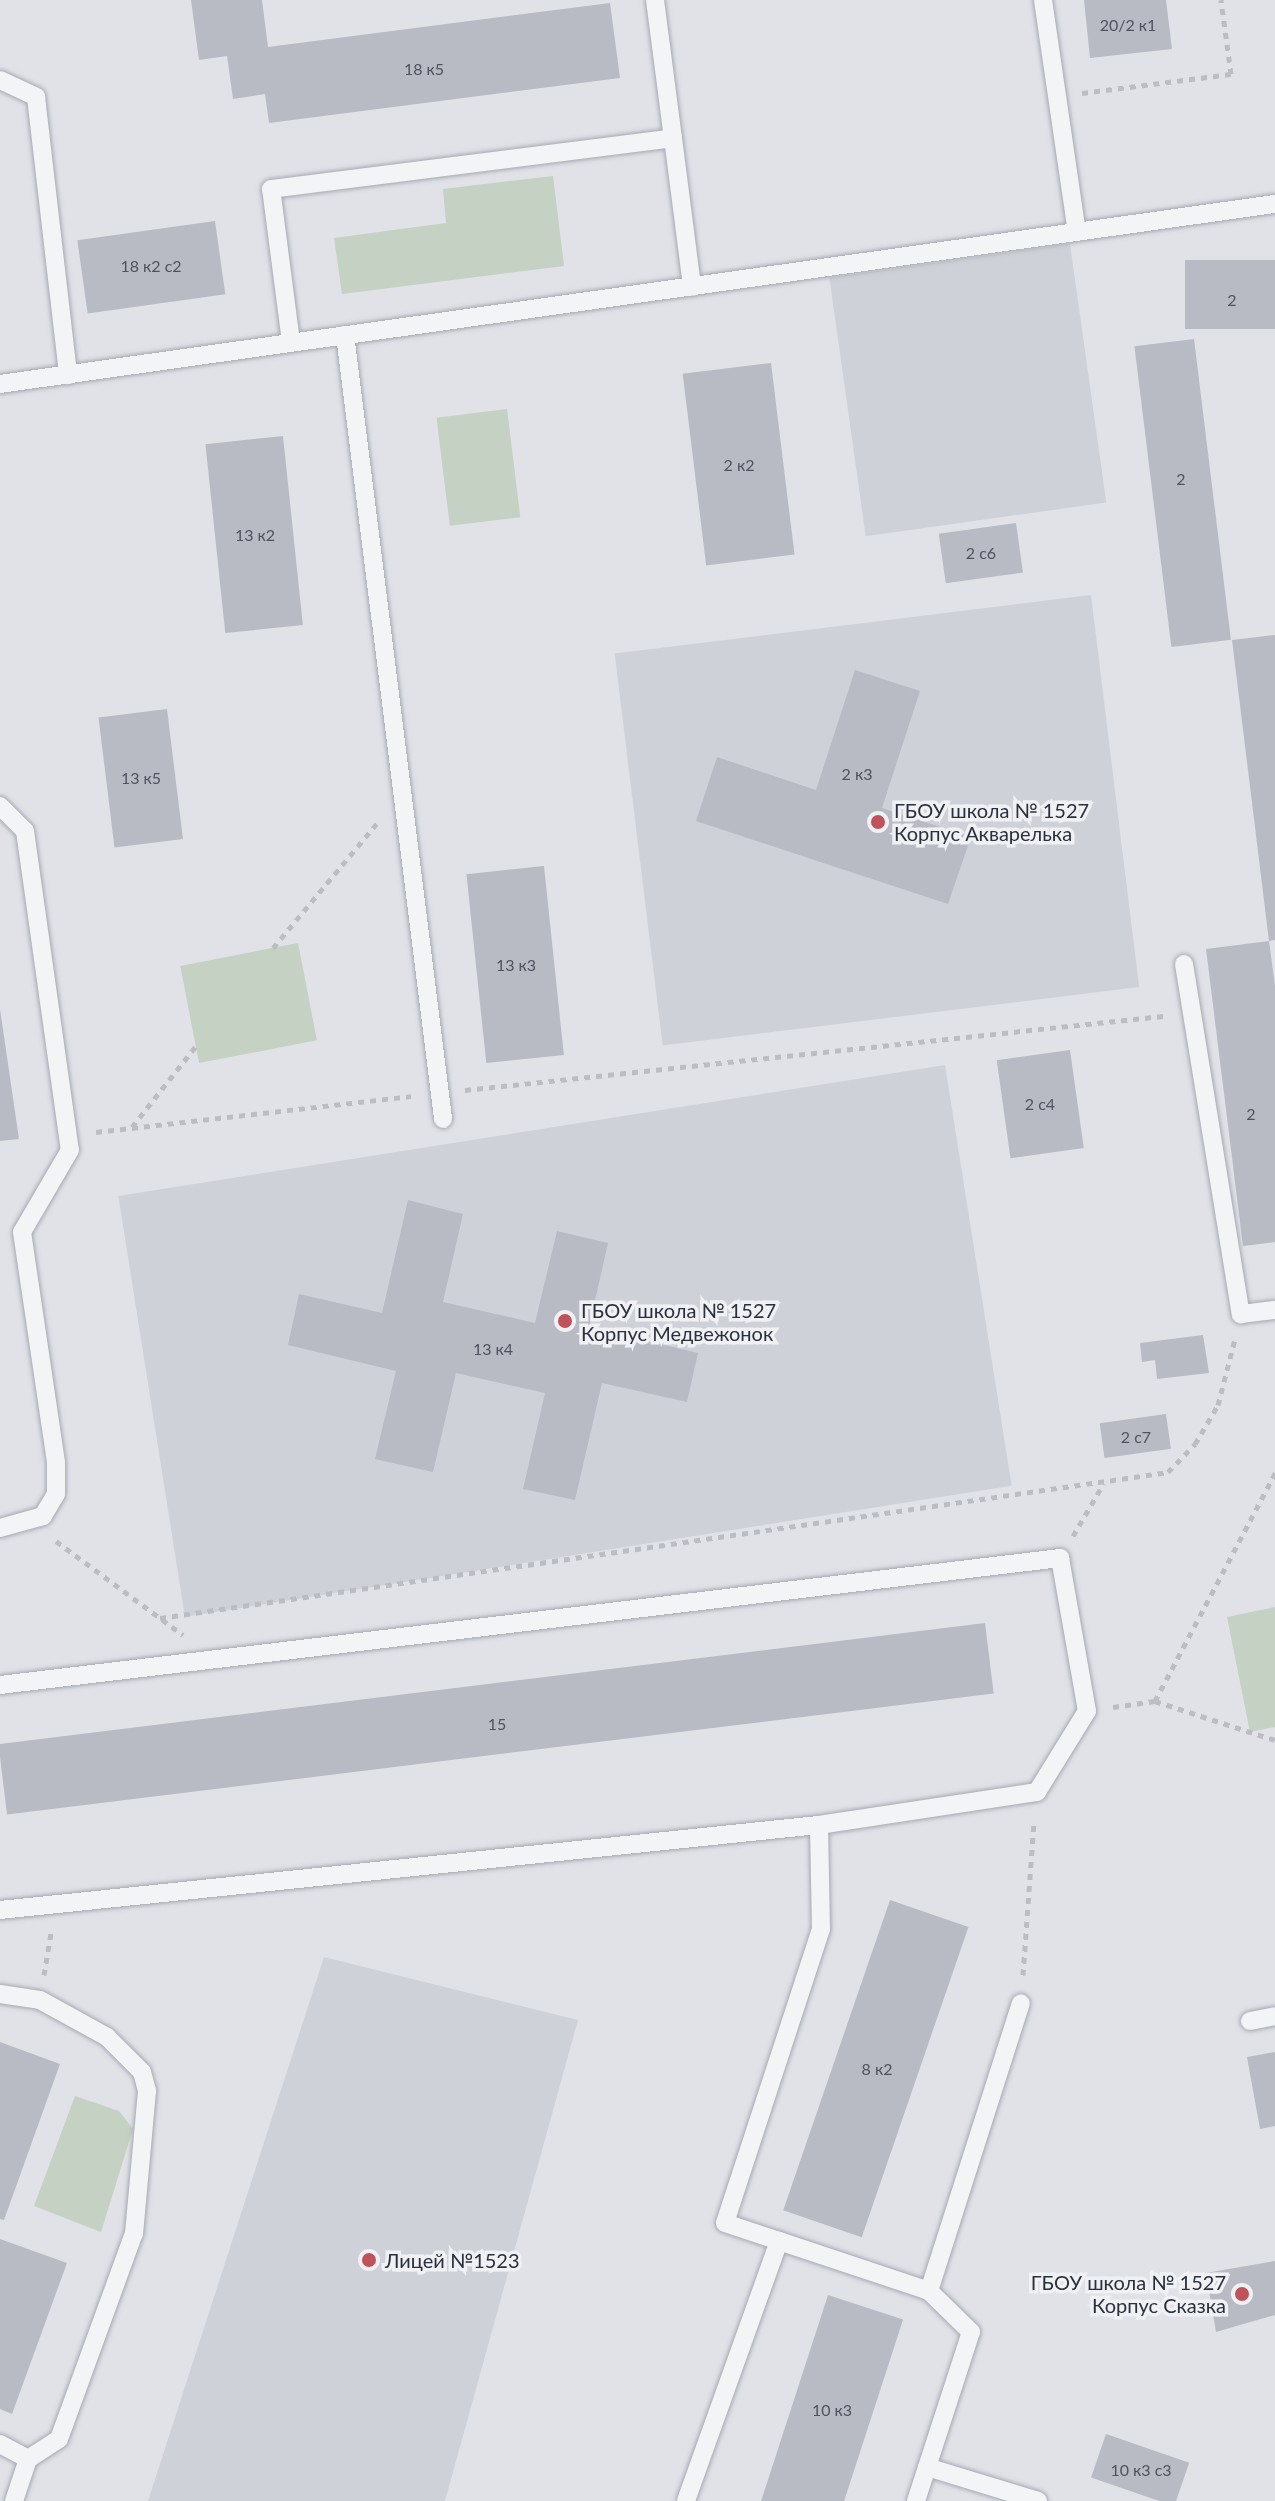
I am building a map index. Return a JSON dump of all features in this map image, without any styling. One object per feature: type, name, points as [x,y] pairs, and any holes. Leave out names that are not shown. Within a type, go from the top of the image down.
[{"type":"lane","points":[[655,0],[692,287]]},
{"type":"lane","points":[[1043,0],[1077,232]]},
{"type":"lane","points":[[0,80],[36,97],[68,375]]},
{"type":"lane","points":[[291,342],[271,189],[673,138]]},
{"type":"lane","points":[[0,384],[1275,204]]},
{"type":"lane","points":[[345,335],[443,1119]]},
{"type":"lane","points":[[0,806],[25,831],[70,1150],[22,1232],[56,1463],[56,1494],[43,1516],[0,1528]]},
{"type":"lane","points":[[1184,964],[1241,1314],[1275,1310]]},
{"type":"lane","points":[[0,1685],[1060,1558],[1087,1711],[1037,1792],[819,1825],[0,1910]]},
{"type":"lane","points":[[819,1825],[821,1929],[725,2223],[929,2291],[971,2332],[916,2501]]},
{"type":"lane","points":[[0,1994],[40,2000],[107,2037],[142,2072],[147,2091],[134,2233],[59,2439],[28,2459],[14,2501]]},
{"type":"lane","points":[[929,2291],[1021,2003]]},
{"type":"lane","points":[[1250,2021],[1275,2016]]},
{"type":"lane","points":[[686,2501],[779,2241]]},
{"type":"lane","points":[[0,2444],[28,2459]]},
{"type":"lane","points":[[927,2467],[1038,2501]]},
{"type":"path","points":[[1058,96],[1231,74],[1221,0]]},
{"type":"path","points":[[273,948],[402,793]]},
{"type":"path","points":[[68,1136],[1192,1013]]},
{"type":"path","points":[[131,1129],[196,1046]]},
{"type":"path","points":[[160,1618],[1168,1472],[1195,1444],[1218,1405],[1241,1314]]},
{"type":"path","points":[[1155,1701],[1275,1473]]},
{"type":"path","points":[[1060,1558],[1105,1482]]},
{"type":"path","points":[[29,1521],[215,1659]]},
{"type":"path","points":[[1087,1711],[1155,1701],[1275,1740]]},
{"type":"path","points":[[1021,2003],[1037,1792]]},
{"type":"path","points":[[40,2000],[55,1905]]},
{"type":"shaded area","points":[[1070,244],[1106,502],[866,536],[829,278]]},
{"type":"shaded area","name":"ГБОУ школа № 1527 Корпус Акварелька","points":[[1091,595],[1139,987],[663,1046],[615,653]]},
{"type":"shaded area","name":"ГБОУ школа № 1527 Корпус Медвежонок","points":[[945,1065],[1012,1486],[185,1617],[118,1196]]},
{"type":"shaded area","name":"Лицей №1523","points":[[324,1957],[578,2020],[445,2501],[148,2501]]},
{"type":"green space","points":[[553,176],[564,266],[342,294],[334,238],[446,223],[443,189]]},
{"type":"green space","points":[[507,409],[520,517],[450,526],[437,418]]},
{"type":"green space","points":[[298,943],[317,1040],[199,1063],[180,966]]},
{"type":"green space","points":[[1275,1607],[1275,1727],[1250,1732],[1227,1617]]},
{"type":"green space","points":[[75,2096],[119,2111],[133,2129],[101,2232],[34,2206]]},
{"type":"building","points":[[191,0],[262,0],[268,47],[610,3],[620,78],[269,123],[265,94],[233,99],[227,56],[199,60]]},
{"type":"building","points":[[1084,0],[1166,0],[1172,49],[1090,58]]},
{"type":"building","points":[[215,221],[225,294],[88,314],[77,240]]},
{"type":"building","points":[[1185,260],[1275,260],[1275,329],[1185,329]]},
{"type":"building","points":[[1194,339],[1231,640],[1171,647],[1134,346]]},
{"type":"building","points":[[771,363],[795,555],[706,565],[683,374]]},
{"type":"building","points":[[283,436],[303,625],[225,633],[205,444]]},
{"type":"building","points":[[1016,523],[1023,573],[946,583],[939,534]]},
{"type":"building","points":[[1275,635],[1275,940],[1269,941],[1232,640]]},
{"type":"building","points":[[855,670],[920,691],[882,808],[971,837],[948,904],[696,821],[717,757],[816,790]]},
{"type":"building","points":[[167,709],[183,839],[114,847],[99,717]]},
{"type":"building","points":[[544,866],[564,1055],[486,1063],[466,874]]},
{"type":"building","points":[[1269,941],[1275,986],[1275,1242],[1243,1246],[1206,949]]},
{"type":"building","points":[[0,1009],[19,1139],[0,1141]]},
{"type":"building","points":[[1070,1050],[1084,1148],[1010,1158],[997,1060]]},
{"type":"building","name":"ГБОУ школа № 1527 Корпус Медвежонок","points":[[408,1200],[463,1214],[443,1302],[535,1323],[557,1231],[608,1243],[589,1327],[698,1353],[687,1402],[602,1383],[575,1500],[523,1489],[545,1393],[456,1373],[433,1472],[375,1459],[396,1371],[288,1345],[299,1294],[382,1313]]},
{"type":"building","points":[[1203,1335],[1209,1373],[1157,1379],[1155,1360],[1142,1362],[1140,1343]]},
{"type":"building","points":[[1166,1414],[1171,1449],[1105,1458],[1100,1423]]},
{"type":"building","points":[[985,1623],[994,1693],[7,1815],[0,1744]]},
{"type":"building","points":[[890,1900],[968,1927],[862,2237],[783,2210]]},
{"type":"building","points":[[0,2042],[60,2064],[4,2220],[0,2219]]},
{"type":"building","points":[[1275,2052],[1275,2126],[1260,2129],[1247,2057]]},
{"type":"building","points":[[0,2239],[67,2263],[12,2414],[0,2409]]},
{"type":"building","name":"ГБОУ школа № 1527 Корпус Сказка","points":[[1275,2261],[1275,2315],[1216,2332],[1206,2273]]},
{"type":"building","points":[[828,2295],[903,2319],[844,2501],[761,2501]]},
{"type":"building","points":[[1106,2434],[1189,2463],[1176,2501],[1159,2501],[1091,2477]]},
{"type":"place","name":"ГБОУ школа № 1527 Корпус Акварелька","points":[[878,822]]},
{"type":"place","name":"ГБОУ школа № 1527 Корпус Медвежонок","points":[[565,1321]]},
{"type":"place","name":"Лицей №1523","points":[[369,2260]]},
{"type":"place","name":"ГБОУ школа № 1527 Корпус Сказка","points":[[1242,2294]]}]
